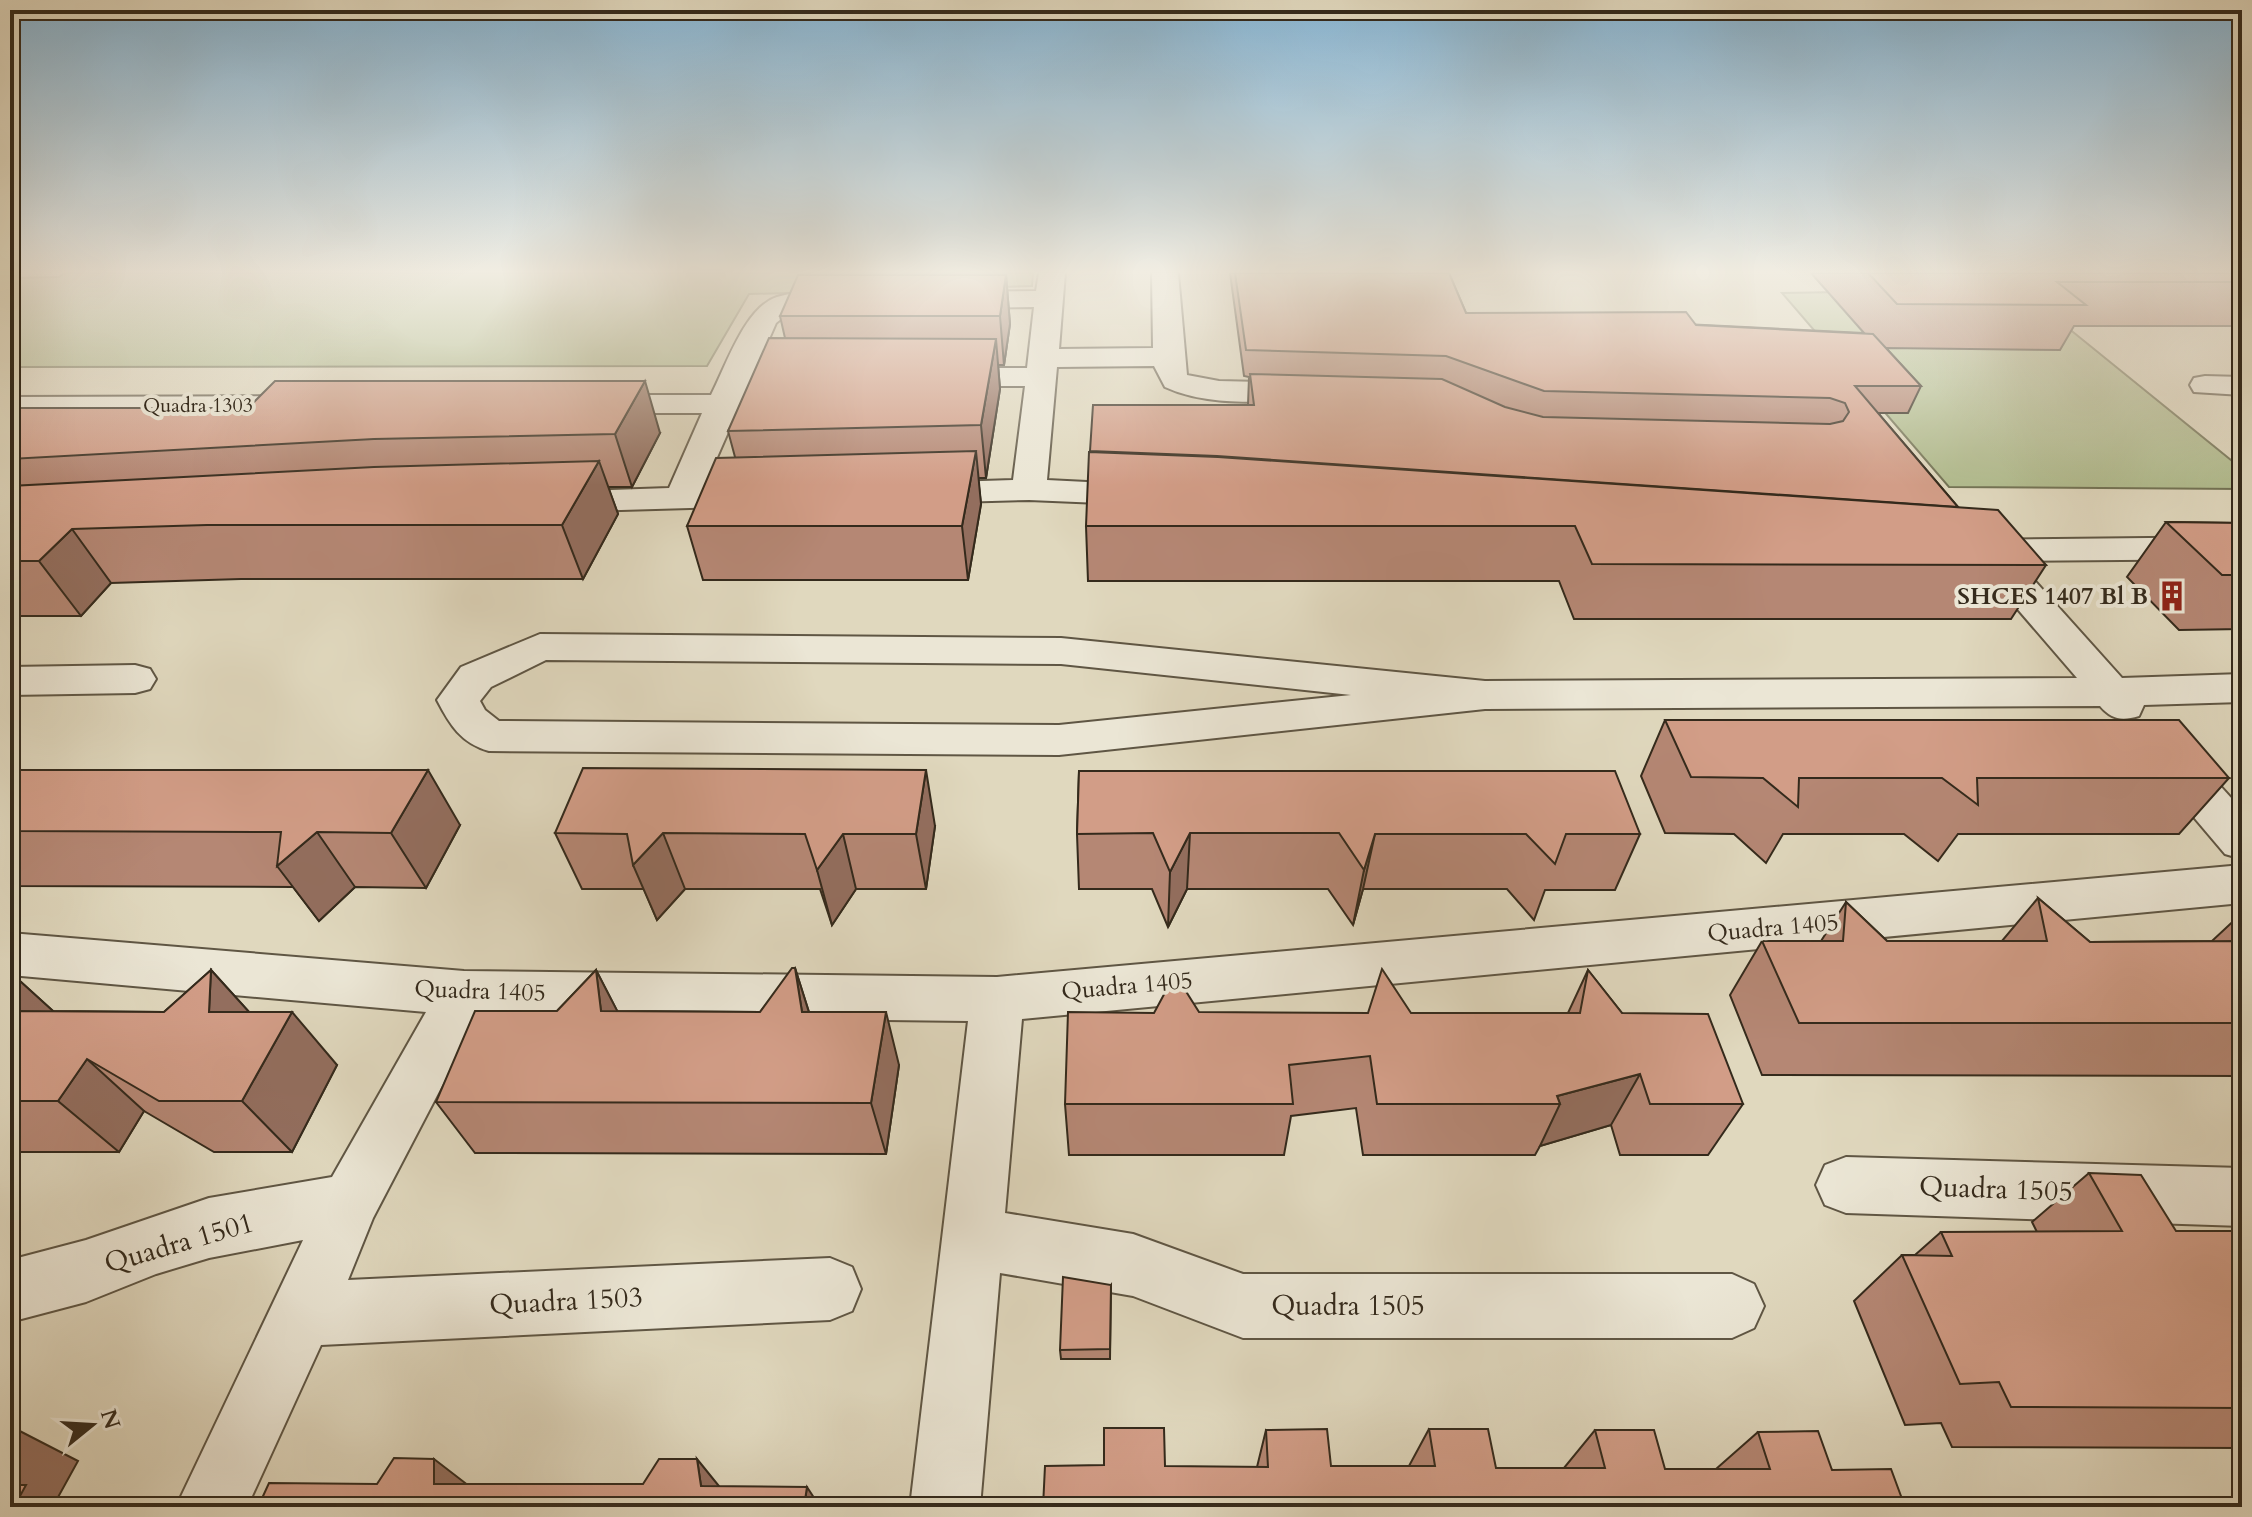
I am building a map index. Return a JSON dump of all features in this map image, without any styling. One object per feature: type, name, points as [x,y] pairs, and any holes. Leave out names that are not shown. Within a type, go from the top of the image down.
[{"type":"street","points":[[682,498],[751,344]]},
{"type":"street","points":[[1029,490],[1044,344]]},
{"type":"street","points":[[1168,344],[1169,371],[1176,381],[1190,387],[1332,392]]},
{"type":"street","points":[[904,377],[1168,357]]},
{"type":"street","points":[[2205,385],[2242,386]]},
{"type":"street","points":[[564,404],[722,404]]},
{"type":"street","name":"Quadra 1303","points":[[10,406],[342,405]]},
{"type":"street","points":[[887,493],[1029,490],[1184,496]]},
{"type":"street","points":[[521,503],[793,495]]},
{"type":"street","points":[[1944,549],[1988,552],[2242,548]]},
{"type":"street","points":[[1988,552],[2242,841]]},
{"type":"street","points":[[1485,695],[1061,651],[540,647],[476,677],[458,700],[469,720],[489,736],[1059,740],[1485,695],[2111,692],[2242,688]]},
{"type":"street","points":[[10,681],[135,679]]},
{"type":"street","name":"Quadra 1405","points":[[10,954],[464,993],[997,999],[2242,884]]},
{"type":"street","points":[[211,1507],[302,1314],[350,1202],[464,993]]},
{"type":"street","points":[[945,1507],[997,999]]},
{"type":"street","name":"Quadra 1505","points":[[1846,1185],[2242,1197]]},
{"type":"street","name":"Quadra 1501","points":[[10,1291],[86,1271],[209,1228],[350,1202]]},
{"type":"street","name":"Quadra 1505","points":[[973,1238],[1133,1265],[1243,1306],[1732,1306]]},
{"type":"street","name":"Quadra 1503","points":[[302,1314],[830,1289]]},
{"type":"green space","points":[[10,344],[720,344],[707,366],[10,367]]},
{"type":"green space","points":[[1826,344],[2088,344],[2242,469],[2242,489],[1949,487]]},
{"type":"building","points":[[766,344],[995,344],[981,425],[728,431]]},
{"type":"building","points":[[1245,344],[1882,344],[1921,386],[1855,386],[1958,507],[1217,456],[1090,451],[1093,405],[1254,405],[1250,374],[1442,379],[1505,407],[1543,417],[1830,424],[1843,421],[1849,412],[1845,403],[1830,398],[1544,391],[1446,356],[1246,350]]},
{"type":"building","points":[[275,381],[645,381],[615,434],[374,439],[10,459],[10,408],[248,408]]},
{"type":"building","points":[[976,451],[962,526],[687,526],[716,458]]},
{"type":"building","points":[[1089,452],[1218,457],[1998,510],[2046,565],[1592,564],[1575,526],[1086,526]]},
{"type":"building","points":[[599,461],[562,525],[207,525],[72,529],[39,561],[10,561],[10,486],[374,467]]},
{"type":"building","points":[[2166,522],[2242,523],[2242,575],[2222,575]]},
{"type":"building","points":[[1665,720],[2179,720],[2229,778],[1977,778],[1978,805],[1942,778],[1799,778],[1798,807],[1763,778],[1691,777]]},
{"type":"building","points":[[583,768],[926,770],[916,834],[843,834],[817,870],[805,834],[663,833],[633,865],[627,834],[555,833]]},
{"type":"building","points":[[10,770],[428,770],[391,833],[317,832],[277,866],[281,832],[10,831]]},
{"type":"building","points":[[1079,771],[1615,771],[1640,834],[1566,834],[1555,864],[1526,834],[1375,834],[1364,870],[1339,833],[1190,833],[1170,872],[1153,833],[1077,834]]},
{"type":"building","points":[[2038,898],[2090,942],[2242,941],[2242,1023],[1799,1023],[1762,941],[1843,941],[1846,902],[1887,941],[2047,941]]},
{"type":"building","points":[[795,968],[802,1012],[886,1012],[871,1103],[436,1102],[475,1011],[557,1011],[596,970],[601,1011],[760,1012]]},
{"type":"building","points":[[1382,969],[1411,1013],[1580,1013],[1588,970],[1622,1013],[1708,1014],[1743,1104],[1650,1104],[1640,1074],[1557,1096],[1560,1104],[1377,1104],[1370,1056],[1289,1065],[1293,1104],[1065,1104],[1068,1012],[1154,1013],[1175,974],[1199,1012],[1368,1013]]},
{"type":"building","points":[[211,970],[209,1012],[292,1012],[242,1101],[159,1101],[87,1059],[58,1101],[10,1101],[10,1011],[164,1012]]},
{"type":"building","points":[[2089,1173],[2141,1175],[2176,1231],[2242,1231],[2242,1408],[2011,1407],[1999,1382],[1960,1384],[1902,1255],[1952,1256],[1941,1232],[2122,1231]]},
{"type":"building","points":[[1063,1277],[1111,1285],[1110,1349],[1060,1350]]},
{"type":"building","points":[[1104,1428],[1164,1428],[1165,1466],[1268,1467],[1266,1430],[1327,1429],[1331,1466],[1435,1466],[1429,1429],[1488,1429],[1496,1468],[1605,1468],[1595,1430],[1654,1430],[1665,1469],[1770,1469],[1758,1432],[1818,1431],[1832,1470],[1891,1469],[1905,1507],[1043,1507],[1045,1466],[1104,1465]]},
{"type":"building","points":[[394,1458],[434,1459],[434,1484],[643,1484],[659,1459],[697,1459],[701,1486],[807,1487],[804,1507],[258,1507],[269,1483],[377,1484]]},
{"type":"building","points":[[10,1485],[26,1485],[14,1507],[10,1507]]},
{"type":"place","name":"SHCES 1407 Bl B","points":[[2172,596]]}]
